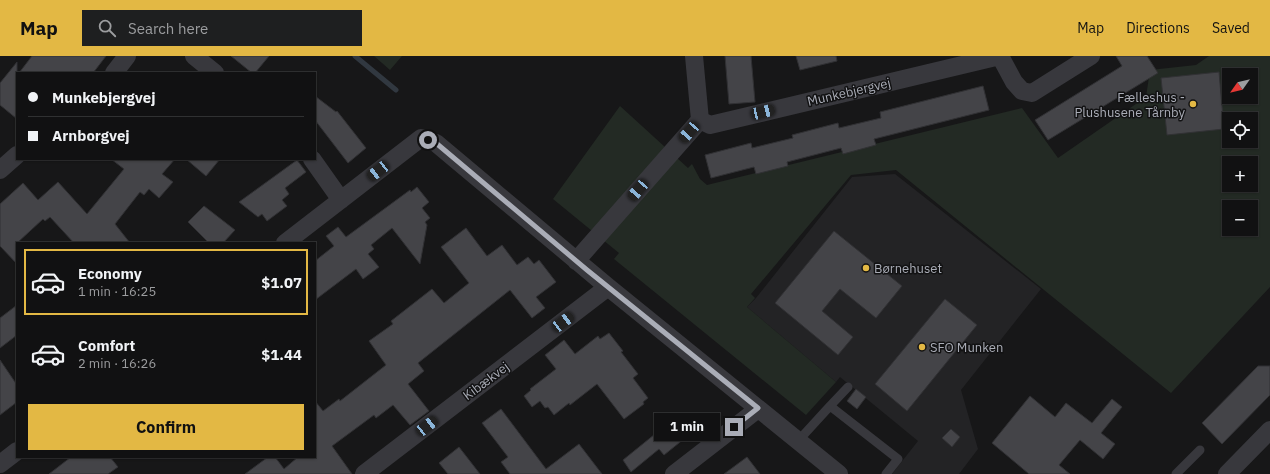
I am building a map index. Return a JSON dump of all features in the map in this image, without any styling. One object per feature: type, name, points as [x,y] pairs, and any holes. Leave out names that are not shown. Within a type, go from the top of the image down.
[{"type":"street","points":[[115,72],[128,56]]},
{"type":"street","points":[[194,56],[214,72]]},
{"type":"street","points":[[576,261],[700,120],[694,56]]},
{"type":"street","points":[[1000,56],[1014,82],[1022,91],[1032,93],[1091,56]]},
{"type":"street","name":"Munkebjergvej","points":[[700,120],[710,125],[1000,56]]},
{"type":"street","points":[[286,242],[421,138],[436,143],[576,261],[839,474]]},
{"type":"street","points":[[0,170],[16,156]]},
{"type":"street","points":[[313,160],[341,200]]},
{"type":"street","name":"Kibækvej","points":[[364,474],[608,287]]},
{"type":"street","points":[[674,474],[758,408]]},
{"type":"street","points":[[1227,474],[1270,430]]},
{"type":"street","points":[[0,464],[16,452]]},
{"type":"lane","points":[[798,441],[848,386]]},
{"type":"lane","points":[[830,406],[898,459],[886,474]]},
{"type":"lane","points":[[1176,474],[1200,450]]},
{"type":"lane","points":[[1183,467],[1190,474]]},
{"type":"shaded area","points":[[374,56],[402,56],[390,70]]},
{"type":"shaded area","points":[[1209,56],[1270,56],[1270,287],[1171,393],[896,170],[851,175],[751,294],[755,298],[747,307],[836,382],[806,415],[614,259],[619,253],[553,199],[620,106],[688,168],[692,164],[700,179],[707,185],[1022,108],[1058,158],[1146,97],[1150,70],[1196,65]]},
{"type":"shaded area","points":[[895,174],[1041,289],[961,390],[978,449],[959,474],[892,474],[918,441],[840,377],[836,382],[747,307],[756,298],[852,177]]},
{"type":"building","points":[[32,56],[106,56],[94,72],[20,72]]},
{"type":"building","points":[[231,56],[269,56],[256,72],[251,72]]},
{"type":"building","points":[[725,56],[751,56],[755,102],[729,104]]},
{"type":"building","points":[[796,56],[836,56],[837,61],[800,70]]},
{"type":"building","points":[[1116,56],[1147,56],[1158,73],[1048,140],[1035,120],[1122,66]]},
{"type":"building","points":[[17,62],[16,118],[0,105],[0,83]]},
{"type":"building","name":"Fælleshus - Plushusene Tårnby","points":[[1219,72],[1223,112],[1222,129],[1167,135],[1161,78]]},
{"type":"building","points":[[983,86],[989,110],[874,139],[876,145],[843,154],[841,148],[787,162],[788,166],[756,174],[754,167],[711,178],[705,155],[751,143],[752,148],[793,138],[792,135],[838,123],[839,128],[881,118],[880,112]]},
{"type":"building","points":[[316,97],[336,112],[337,111],[366,148],[348,163],[316,121]]},
{"type":"building","points":[[112,160],[174,160],[162,174],[173,182],[159,198],[149,189],[144,195],[140,192],[115,224],[129,242],[73,242],[50,217],[45,221],[43,219],[18,242],[16,242],[16,263],[0,246],[0,204],[23,183],[38,200],[58,182],[87,214],[124,169]]},
{"type":"building","points":[[187,160],[219,160],[206,176]]},
{"type":"building","points":[[297,160],[306,172],[285,188],[289,194],[282,200],[287,206],[267,221],[262,214],[258,217],[239,202]]},
{"type":"building","points":[[417,187],[429,202],[422,208],[430,218],[425,222],[427,225],[420,264],[392,228],[371,245],[374,249],[368,254],[379,267],[363,279],[356,269],[316,299],[316,260],[334,246],[326,236],[338,227],[346,237],[410,190],[411,192]]},
{"type":"building","points":[[204,206],[235,230],[224,242],[208,242],[188,222]]},
{"type":"building","points":[[466,228],[487,256],[502,245],[517,265],[528,257],[534,264],[539,260],[556,282],[536,297],[545,308],[532,318],[510,290],[418,363],[424,371],[408,384],[429,411],[410,425],[393,405],[376,418],[374,415],[332,446],[352,474],[245,474],[267,458],[276,458],[284,469],[297,458],[316,458],[316,402],[323,411],[339,399],[340,401],[386,365],[369,341],[393,324],[391,321],[432,289],[444,303],[469,283],[441,247]]},
{"type":"building","points":[[834,231],[902,286],[876,318],[840,289],[822,311],[853,337],[838,355],[775,303]]},
{"type":"building","points":[[945,299],[977,325],[907,411],[875,384]]},
{"type":"building","points":[[16,306],[16,336],[0,348],[0,318]]},
{"type":"building","points":[[609,333],[638,374],[633,378],[648,398],[643,402],[644,404],[624,419],[597,384],[570,405],[569,403],[554,415],[548,407],[545,408],[540,401],[532,407],[524,396],[531,390],[530,389],[556,369],[545,355],[564,340],[575,354],[598,336],[600,339]]},
{"type":"building","points":[[0,360],[16,384],[16,403],[0,415]]},
{"type":"building","points":[[1258,366],[1270,366],[1270,395],[1222,444],[1202,423]]},
{"type":"building","points":[[856,389],[866,397],[857,409],[847,401]]},
{"type":"building","points":[[1030,396],[1055,417],[1066,403],[1092,423],[1112,399],[1122,407],[1101,433],[1115,444],[1103,459],[1080,440],[1059,465],[1070,474],[1029,474],[992,443]]},
{"type":"building","points":[[501,409],[546,469],[579,444],[602,474],[510,474],[501,462],[508,457],[482,423]]},
{"type":"building","points":[[681,413],[695,430],[664,455],[659,449],[631,472],[623,460]]},
{"type":"building","points":[[951,429],[960,437],[952,447],[942,438]]},
{"type":"building","points":[[459,447],[480,474],[448,474],[439,463]]},
{"type":"building","points":[[747,457],[760,474],[724,474]]},
{"type":"building","points":[[70,458],[111,458],[118,467],[108,474],[49,474]]},
{"type":"waterway","points":[[355,56],[396,90]]},
{"type":"place","name":"Fælleshus - Plushusene Tårnby","points":[[1193,104]]},
{"type":"place","name":"Børnehuset","points":[[866,268]]},
{"type":"place","name":"SFO Munken","points":[[922,347]]},
{"type":"route","points":[[428,140],[436,143],[587,270],[758,408],[734,427]]}]
